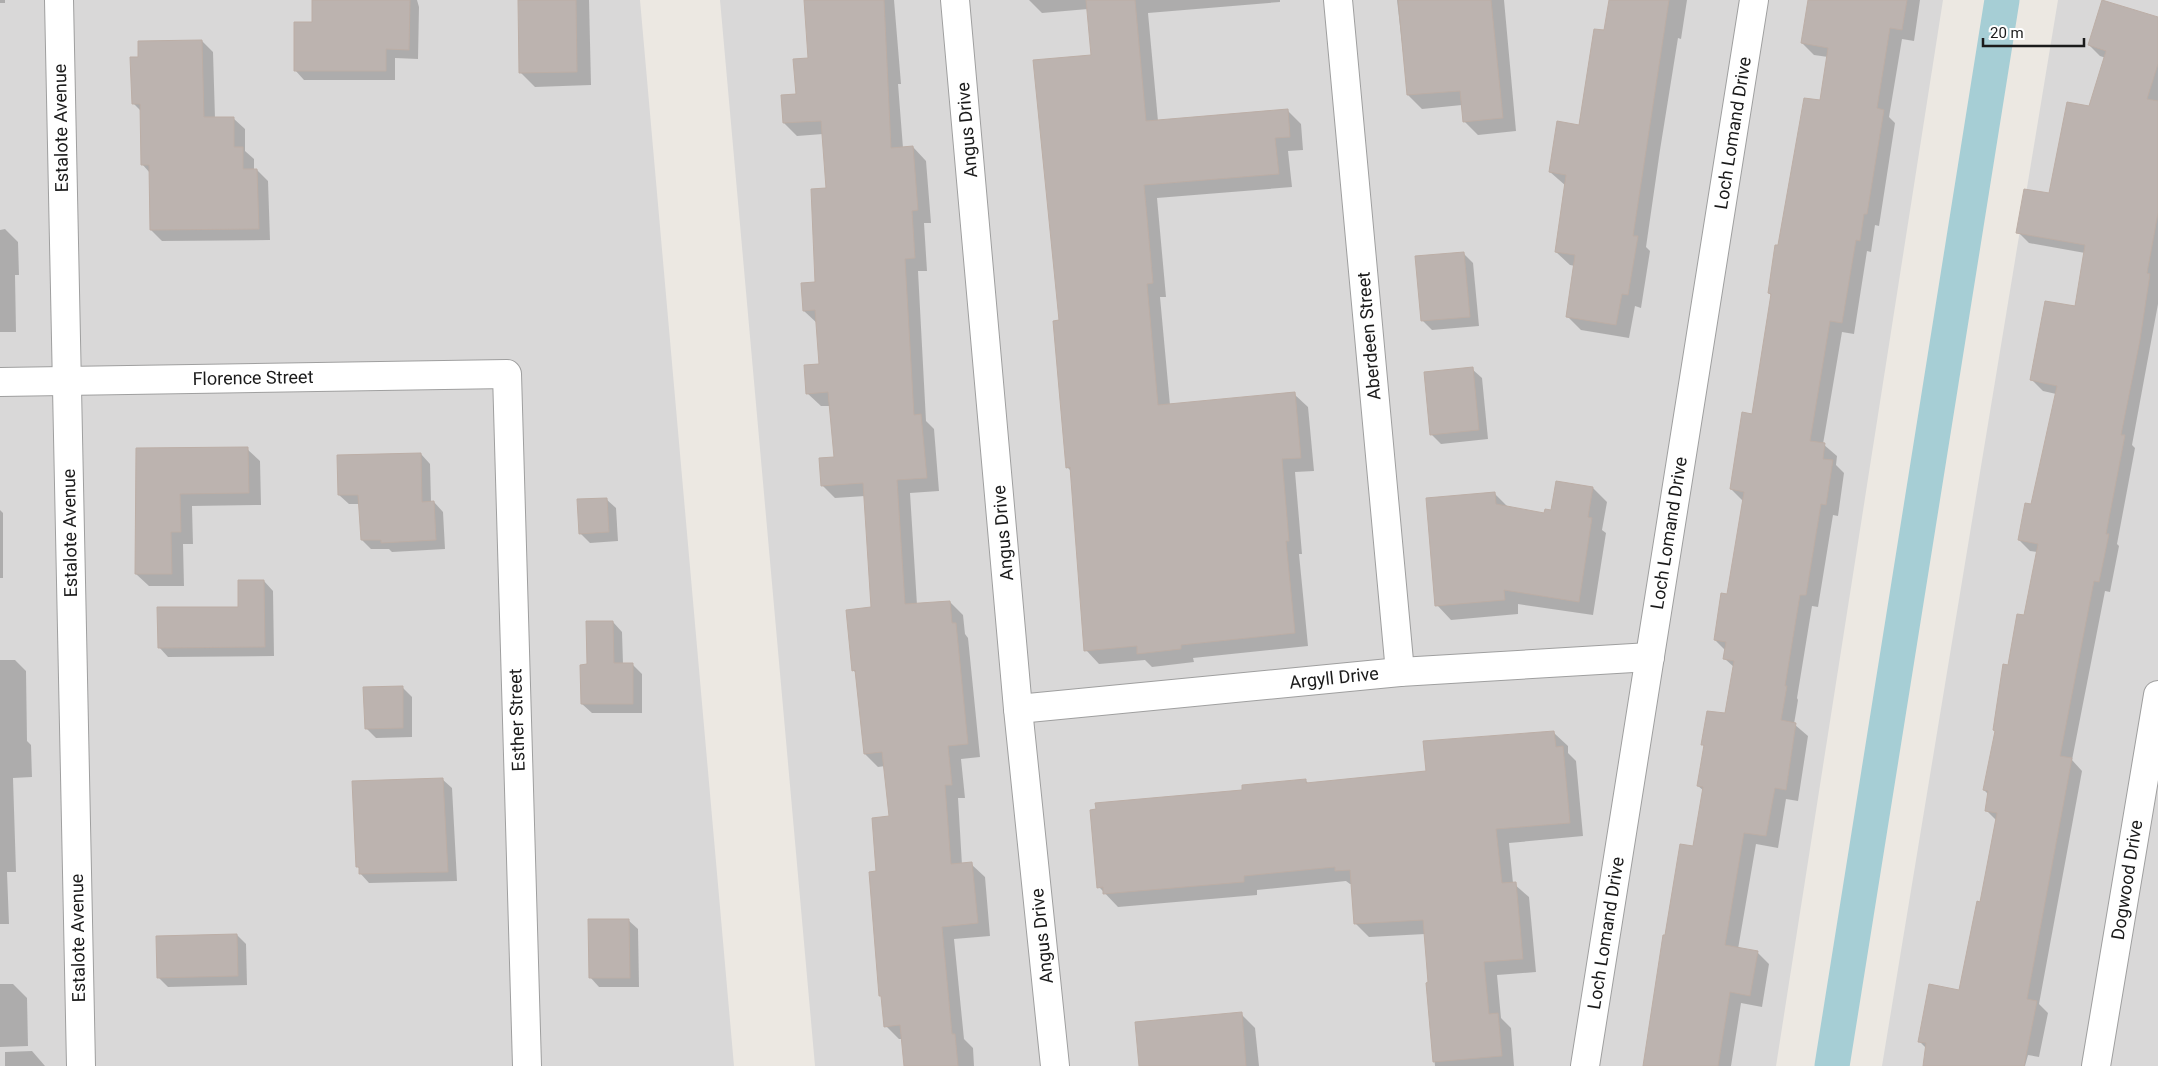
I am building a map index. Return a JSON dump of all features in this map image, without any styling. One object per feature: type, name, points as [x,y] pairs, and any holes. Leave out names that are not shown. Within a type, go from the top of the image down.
[{"type":"street","name":"Estalote Avenue","points":[[59,0],[81,1066]]},
{"type":"street","name":"Angus Drive","points":[[955,0],[1018,709],[1055,1066]]},
{"type":"street","name":"Aberdeen Street","points":[[1338,0],[1400,672]]},
{"type":"street","name":"Loch Lomand Drive","points":[[1585,1066],[1754,0]]},
{"type":"street","name":"Florence Street","points":[[0,382],[507,374]]},
{"type":"street","name":"Esther Street","points":[[507,374],[527,1066]]},
{"type":"street","name":"Argyll Drive","points":[[1018,709],[1400,672],[1650,657]]},
{"type":"street","name":"Dogwood Drive","points":[[2096,1066],[2158,695]]},
{"type":"shaded area","points":[[0,0],[640,0],[734,1066],[0,1066]]},
{"type":"shaded area","points":[[720,0],[1943,0],[1776,1066],[815,1066]]},
{"type":"shaded area","points":[[2058,0],[2158,0],[2158,1066],[1882,1066]]},
{"type":"building","points":[[312,0],[410,0],[409,50],[386,49],[386,71],[294,71],[294,22],[312,22]]},
{"type":"building","points":[[518,0],[576,0],[577,72],[519,73]]},
{"type":"building","points":[[804,0],[884,0],[891,148],[913,146],[918,210],[912,211],[915,258],[905,259],[914,415],[921,414],[927,478],[897,480],[905,604],[950,601],[952,623],[956,623],[968,744],[948,746],[952,785],[945,785],[951,864],[972,862],[978,923],[942,927],[952,1034],[955,1034],[958,1066],[904,1066],[900,1025],[884,1027],[881,996],[879,996],[869,872],[876,871],[872,818],[889,816],[882,752],[864,754],[855,670],[852,671],[846,610],[871,607],[863,483],[821,486],[819,458],[834,457],[828,392],[806,394],[804,365],[819,364],[815,310],[803,311],[801,283],[815,282],[811,189],[826,188],[821,121],[783,123],[781,95],[796,94],[793,59],[808,58]]},
{"type":"building","points":[[1086,0],[1135,0],[1146,121],[1288,109],[1290,137],[1275,138],[1279,174],[1144,185],[1153,283],[1147,284],[1158,405],[1295,392],[1301,458],[1282,459],[1289,541],[1286,541],[1295,633],[1181,645],[1181,649],[1137,654],[1137,646],[1084,651],[1070,467],[1066,468],[1053,321],[1059,320],[1033,60],[1091,55]]},
{"type":"building","points":[[1398,0],[1491,0],[1503,118],[1463,122],[1460,91],[1407,95]]},
{"type":"building","points":[[1609,0],[1669,0],[1633,236],[1638,236],[1628,295],[1622,294],[1616,325],[1566,317],[1575,255],[1555,252],[1566,175],[1549,172],[1557,121],[1579,125],[1594,29],[1604,30]]},
{"type":"building","points":[[1808,0],[1907,0],[1902,30],[1890,28],[1877,108],[1884,110],[1867,214],[1864,214],[1860,241],[1856,240],[1842,323],[1830,321],[1810,441],[1825,443],[1823,459],[1833,460],[1826,505],[1821,504],[1806,595],[1800,595],[1785,686],[1787,686],[1781,720],[1796,723],[1786,790],[1775,788],[1766,836],[1744,833],[1725,945],[1758,951],[1750,996],[1730,992],[1718,1066],[1643,1066],[1663,935],[1665,935],[1680,844],[1693,846],[1703,787],[1697,786],[1704,745],[1701,745],[1707,711],[1725,713],[1734,661],[1723,659],[1726,642],[1714,640],[1721,593],[1727,594],[1744,492],[1730,489],[1742,412],[1752,414],[1771,294],[1768,293],[1775,245],[1778,245],[1804,98],[1820,100],[1828,48],[1801,43]]},
{"type":"building","points":[[2102,0],[2158,17],[2158,64],[2147,99],[2158,101],[2158,213],[2147,273],[2150,274],[2140,340],[2121,435],[2125,435],[2106,534],[2109,534],[2099,582],[2094,581],[2060,756],[2072,758],[2027,999],[2037,1001],[2024,1066],[1923,1066],[1926,1043],[1918,1042],[1929,984],[1959,990],[1977,901],[1980,902],[1997,813],[1985,811],[1988,791],[1983,790],[1995,731],[1993,730],[2003,664],[2008,665],[2017,614],[2024,615],[2038,544],[2018,540],[2025,503],[2031,504],[2057,386],[2030,380],[2045,301],[2075,306],[2085,245],[2016,233],[2024,189],[2049,193],[2067,102],[2089,106],[2106,51],[2088,45]]},
{"type":"building","points":[[202,40],[204,117],[234,117],[234,147],[243,147],[243,169],[257,169],[259,229],[150,230],[149,165],[141,165],[140,104],[132,104],[130,57],[138,57],[138,41]]},
{"type":"building","points":[[1464,252],[1470,317],[1421,321],[1415,256]]},
{"type":"building","points":[[1473,367],[1479,430],[1430,435],[1424,372]]},
{"type":"building","points":[[248,447],[249,493],[180,494],[181,532],[171,532],[172,574],[135,574],[136,448]]},
{"type":"building","points":[[421,453],[422,502],[434,501],[436,540],[381,543],[381,540],[361,540],[358,495],[338,495],[337,455]]},
{"type":"building","points":[[1556,481],[1593,487],[1588,517],[1592,518],[1579,602],[1504,590],[1505,600],[1435,606],[1426,498],[1495,492],[1496,504],[1544,513],[1545,509],[1551,510]]},
{"type":"building","points":[[607,498],[609,532],[579,534],[577,499]]},
{"type":"building","points":[[238,580],[264,580],[265,647],[158,648],[157,607],[238,607]]},
{"type":"building","points":[[586,621],[613,621],[614,663],[633,663],[633,704],[581,704],[580,665],[587,664]]},
{"type":"building","points":[[403,686],[403,728],[365,729],[363,687]]},
{"type":"building","points":[[1554,731],[1556,747],[1563,746],[1570,823],[1496,829],[1502,883],[1516,882],[1523,959],[1484,962],[1489,1014],[1498,1013],[1502,1056],[1433,1062],[1423,920],[1354,924],[1350,870],[1335,871],[1335,867],[1244,876],[1244,882],[1103,894],[1103,887],[1097,888],[1090,810],[1096,809],[1095,803],[1242,790],[1242,785],[1306,779],[1306,783],[1426,771],[1423,741]]},
{"type":"building","points":[[443,778],[448,872],[359,874],[359,867],[356,867],[352,781]]},
{"type":"building","points":[[588,919],[629,919],[630,978],[589,978]]},
{"type":"building","points":[[237,934],[238,976],[157,978],[156,936]]},
{"type":"building","points":[[1242,1012],[1246,1066],[1139,1066],[1135,1022]]},
{"type":"waterway","points":[[1832,1066],[2002,0]]}]
